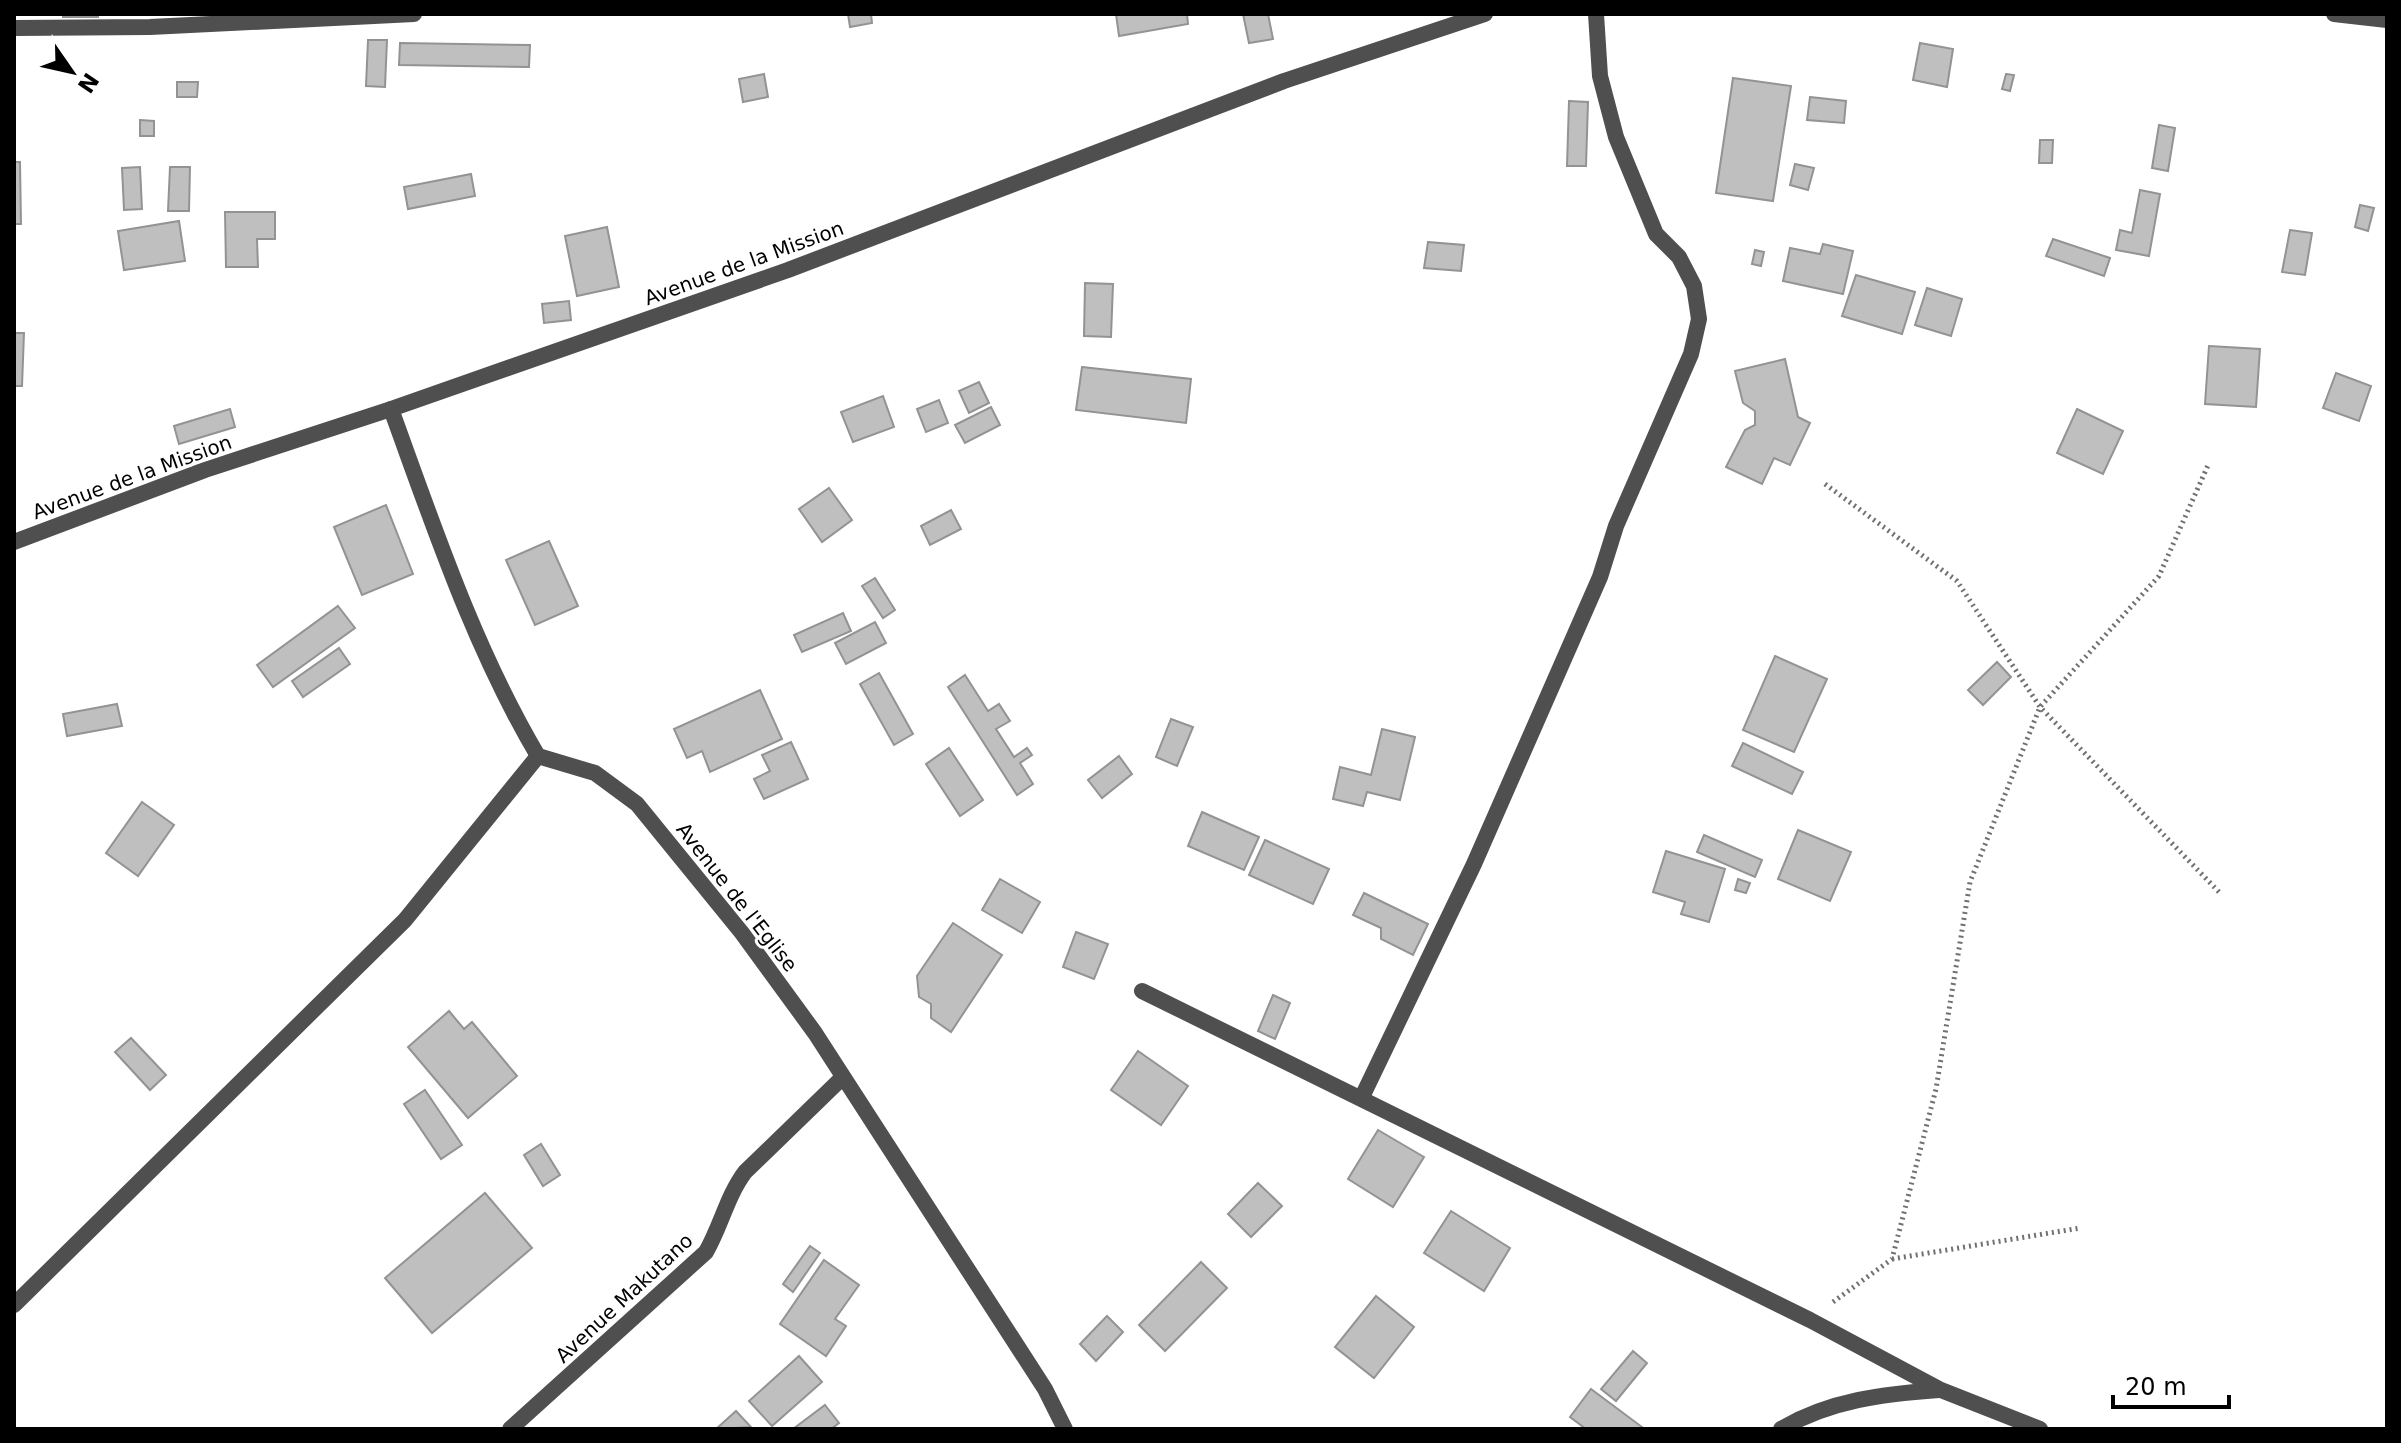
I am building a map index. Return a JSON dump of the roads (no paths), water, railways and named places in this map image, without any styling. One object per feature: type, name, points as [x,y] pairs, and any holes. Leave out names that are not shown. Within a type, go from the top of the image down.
[{"type":"street","points":[[14,28],[150,20],[414,14]]},
{"type":"street","name":"Avenue de la Mission","points":[[14,542],[205,470],[391,409],[788,270],[1284,81],[1485,14]]},
{"type":"street","points":[[1362,1097],[1474,864],[1600,577],[1616,526],[1691,354],[1699,319],[1694,286],[1679,257],[1656,234],[1616,137],[1600,76],[1596,14]]},
{"type":"street","points":[[2334,14],[2387,20]]},
{"type":"street","points":[[14,1305],[405,920],[538,756],[504,699],[440,544],[391,409]]},
{"type":"street","name":"Avenue de l'Eglise","points":[[538,756],[595,773],[637,804],[783,986],[1045,1389],[1065,1429]]},
{"type":"street","points":[[1142,991],[1810,1320],[1941,1390],[2040,1429]]},
{"type":"street","name":"Avenue Makutano","points":[[510,1429],[706,1252],[745,1172],[842,1078]]},
{"type":"street","points":[[1781,1429],[1838,1404],[1879,1394],[1941,1390]]}]
